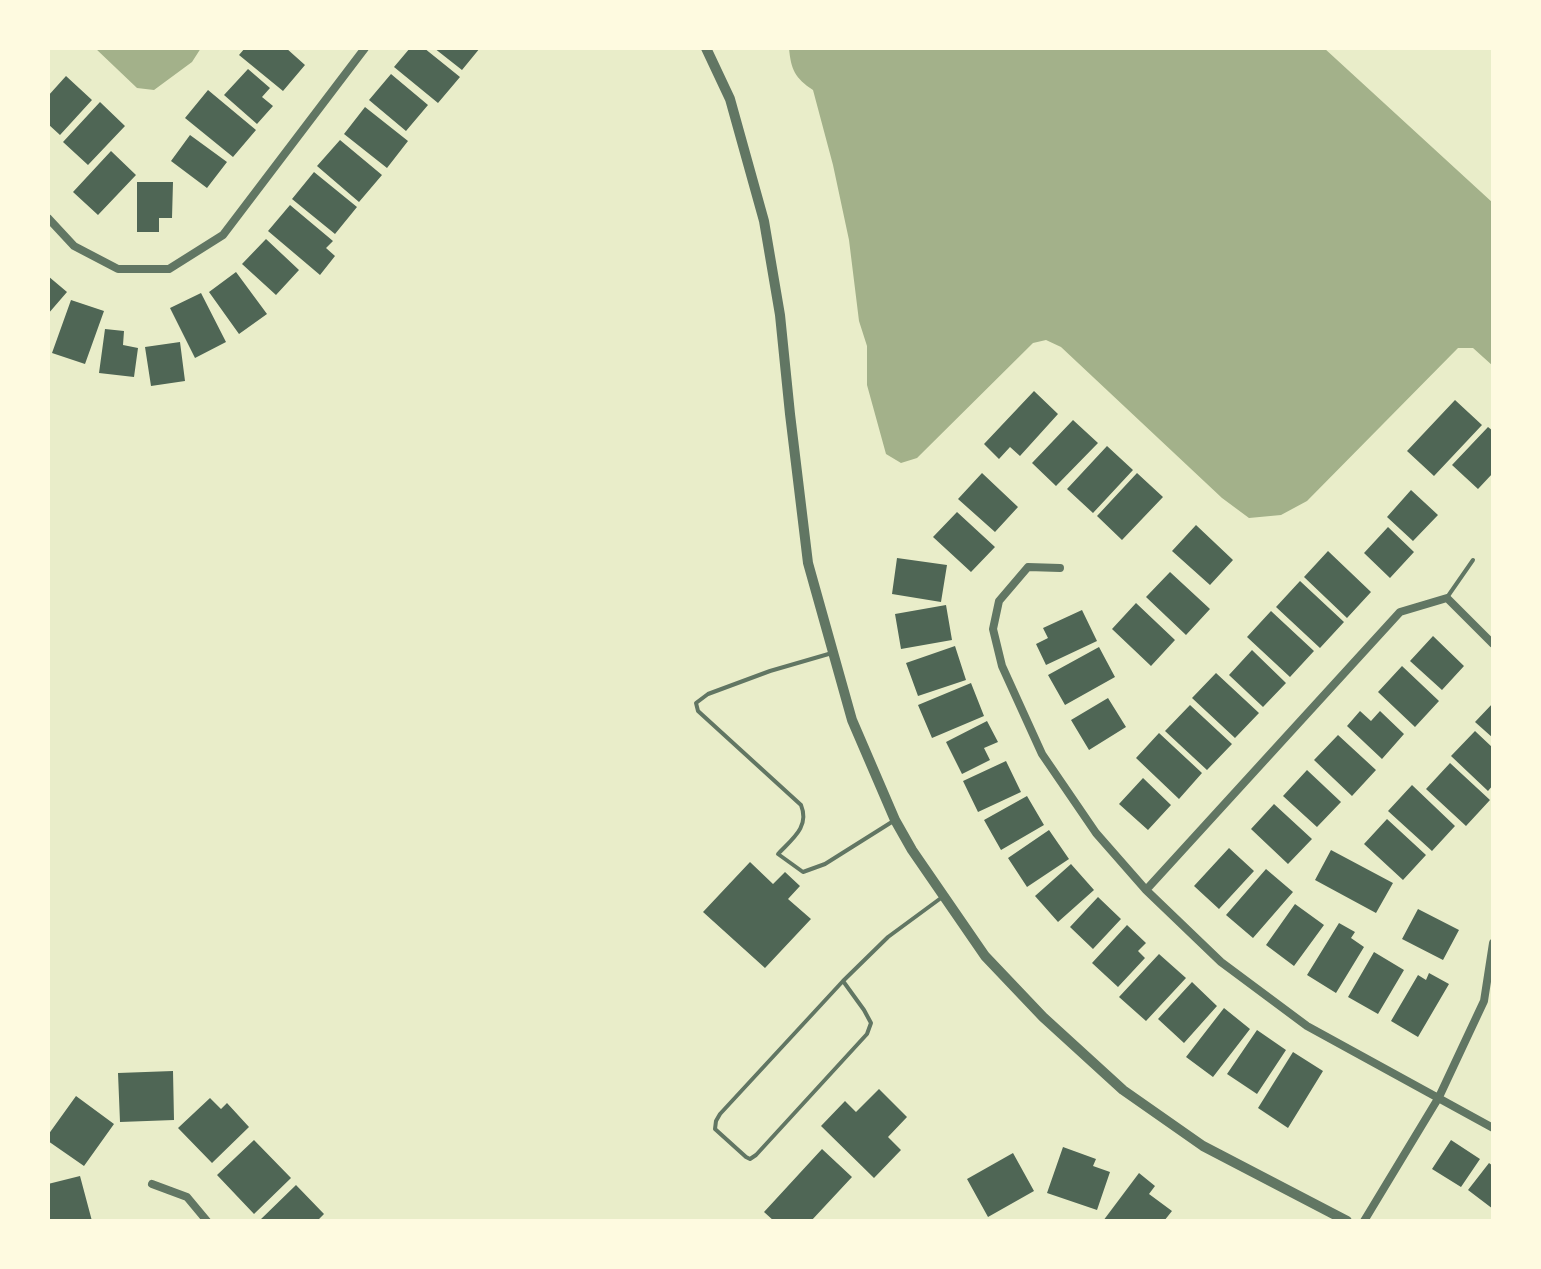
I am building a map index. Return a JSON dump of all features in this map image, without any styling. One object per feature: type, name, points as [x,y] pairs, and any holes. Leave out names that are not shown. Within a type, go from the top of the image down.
[{"type":"street","points":[[48,218],[74,246],[118,269],[169,269],[223,235],[365,48]]},
{"type":"street","points":[[706,48],[730,99],[764,221],[780,315],[808,563],[852,720],[895,820],[985,956],[1043,1017],[1123,1090],[1203,1146],[1347,1221]]},
{"type":"street","points":[[1060,568],[1028,567],[999,601],[993,629],[1002,666],[1042,754],[1096,833],[1146,890],[1221,962],[1307,1026],[1493,1128]]},
{"type":"street","points":[[1146,890],[1400,612],[1447,598],[1493,644]]},
{"type":"street","points":[[1364,1221],[1439,1097],[1484,1001],[1493,943]]},
{"type":"street","points":[[152,1184],[187,1197],[207,1221]]},
{"type":"lane","points":[[1447,598],[1473,560]]},
{"type":"lane","points":[[832,653],[708,694],[696,703],[698,711],[801,805],[805,816],[802,828],[778,854],[803,872],[825,864],[895,820]]},
{"type":"lane","points":[[843,981],[868,1016],[871,1023],[867,1034],[756,1155],[750,1159],[746,1157],[715,1129],[720,1114],[843,981],[888,937],[943,896]]},
{"type":"shaded area","points":[[95,48],[201,48],[192,62],[154,90],[137,88]]},
{"type":"shaded area","points":[[789,48],[1324,48],[1493,203],[1493,366],[1473,348],[1458,348],[1307,501],[1281,515],[1249,518],[1222,498],[1061,347],[1046,340],[1033,343],[917,458],[901,463],[886,454],[867,385],[867,346],[859,321],[849,240],[833,165],[813,90],[795,73]]},
{"type":"building","points":[[245,48],[286,48],[305,65],[283,91],[239,55]]},
{"type":"building","points":[[410,48],[424,48],[460,77],[438,103],[394,67]]},
{"type":"building","points":[[434,48],[480,48],[462,70]]},
{"type":"building","points":[[248,69],[270,88],[262,97],[273,106],[257,124],[224,95]]},
{"type":"building","points":[[391,74],[428,105],[406,131],[369,100]]},
{"type":"building","points":[[66,76],[92,100],[60,135],[48,124],[48,96]]},
{"type":"building","points":[[208,90],[256,130],[233,157],[185,118]]},
{"type":"building","points":[[100,102],[125,126],[88,165],[63,142]]},
{"type":"building","points":[[365,107],[408,141],[387,168],[344,134]]},
{"type":"building","points":[[190,135],[227,162],[207,188],[171,161]]},
{"type":"building","points":[[340,140],[382,175],[359,202],[317,166]]},
{"type":"building","points":[[111,151],[136,175],[98,215],[73,192]]},
{"type":"building","points":[[314,172],[357,207],[335,234],[292,199]]},
{"type":"building","points":[[137,182],[173,182],[172,218],[159,218],[159,232],[137,232]]},
{"type":"building","points":[[290,205],[333,241],[326,248],[335,256],[320,275],[268,231]]},
{"type":"building","points":[[266,239],[299,270],[276,295],[242,264]]},
{"type":"building","points":[[236,272],[267,314],[239,334],[209,292]]},
{"type":"building","points":[[48,276],[67,292],[48,314]]},
{"type":"building","points":[[201,293],[226,342],[195,358],[170,308]]},
{"type":"building","points":[[71,300],[104,311],[85,364],[52,353]]},
{"type":"building","points":[[105,329],[124,331],[123,345],[138,348],[134,377],[99,373]]},
{"type":"building","points":[[180,342],[185,381],[151,386],[145,347]]},
{"type":"building","points":[[1034,391],[1058,414],[1020,456],[1010,447],[999,459],[984,444]]},
{"type":"building","points":[[1455,400],[1482,425],[1434,476],[1407,451]]},
{"type":"building","points":[[1073,420],[1098,443],[1056,486],[1032,463]]},
{"type":"building","points":[[1488,427],[1493,431],[1493,473],[1478,489],[1452,465]]},
{"type":"building","points":[[1107,446],[1133,470],[1093,513],[1067,489]]},
{"type":"building","points":[[982,473],[1018,507],[995,532],[958,499]]},
{"type":"building","points":[[1137,473],[1163,497],[1122,540],[1097,516]]},
{"type":"building","points":[[1411,490],[1438,515],[1413,541],[1387,517]]},
{"type":"building","points":[[957,512],[995,547],[971,572],[933,537]]},
{"type":"building","points":[[1196,525],[1233,560],[1210,585],[1172,551]]},
{"type":"building","points":[[1388,527],[1414,552],[1390,578],[1364,553]]},
{"type":"building","points":[[1328,551],[1371,592],[1347,618],[1304,577]]},
{"type":"building","points":[[897,558],[947,565],[941,602],[892,594]]},
{"type":"building","points":[[1170,572],[1210,609],[1186,635],[1146,597]]},
{"type":"building","points":[[1300,581],[1344,622],[1320,648],[1276,607]]},
{"type":"building","points":[[1136,603],[1175,640],[1151,666],[1112,629]]},
{"type":"building","points":[[946,605],[952,640],[901,649],[895,614]]},
{"type":"building","points":[[1082,610],[1097,641],[1046,665],[1036,644],[1048,638],[1043,628]]},
{"type":"building","points":[[1271,611],[1314,651],[1290,677],[1247,637]]},
{"type":"building","points":[[1433,636],[1464,666],[1442,690],[1410,661]]},
{"type":"building","points":[[955,646],[966,680],[918,696],[906,663]]},
{"type":"building","points":[[1099,647],[1115,677],[1065,705],[1048,675]]},
{"type":"building","points":[[1252,650],[1286,683],[1263,707],[1229,675]]},
{"type":"building","points":[[1402,666],[1439,701],[1415,727],[1378,692]]},
{"type":"building","points":[[1216,673],[1259,713],[1235,738],[1192,698]]},
{"type":"building","points":[[971,683],[984,716],[932,738],[918,705]]},
{"type":"building","points":[[1108,698],[1126,727],[1089,750],[1071,720]]},
{"type":"building","points":[[1493,703],[1493,738],[1475,722]]},
{"type":"building","points":[[1190,705],[1232,744],[1207,770],[1165,731]]},
{"type":"building","points":[[1360,711],[1371,721],[1380,711],[1404,734],[1382,759],[1347,726]]},
{"type":"building","points":[[987,721],[998,742],[984,748],[990,760],[962,774],[946,742]]},
{"type":"building","points":[[1475,731],[1493,748],[1493,785],[1488,791],[1451,756]]},
{"type":"building","points":[[1159,733],[1202,773],[1179,799],[1136,758]]},
{"type":"building","points":[[1338,735],[1376,770],[1352,796],[1314,760]]},
{"type":"building","points":[[1006,761],[1021,792],[978,812],[963,781]]},
{"type":"building","points":[[1450,763],[1490,800],[1466,826],[1426,789]]},
{"type":"building","points":[[1307,770],[1341,802],[1317,827],[1283,796]]},
{"type":"building","points":[[1143,778],[1171,805],[1148,830],[1119,804]]},
{"type":"building","points":[[1412,785],[1455,826],[1432,851],[1388,811]]},
{"type":"building","points":[[1027,796],[1044,825],[1001,850],[984,820]]},
{"type":"building","points":[[1274,804],[1312,839],[1288,864],[1251,829]]},
{"type":"building","points":[[1387,819],[1426,855],[1403,880],[1364,844]]},
{"type":"building","points":[[1049,830],[1069,859],[1027,887],[1008,858]]},
{"type":"building","points":[[1229,848],[1254,871],[1219,909],[1194,886]]},
{"type":"building","points":[[1331,850],[1393,883],[1376,913],[1315,880]]},
{"type":"building","points":[[750,862],[773,884],[785,872],[800,886],[788,899],[811,919],[765,968],[703,912]]},
{"type":"building","points":[[1071,864],[1094,890],[1058,922],[1035,896]]},
{"type":"building","points":[[1266,869],[1293,892],[1253,938],[1226,915]]},
{"type":"building","points":[[1098,897],[1121,919],[1093,949],[1070,927]]},
{"type":"building","points":[[1295,904],[1324,925],[1294,966],[1266,945]]},
{"type":"building","points":[[1418,909],[1459,930],[1443,960],[1402,939]]},
{"type":"building","points":[[1339,923],[1355,932],[1351,938],[1364,947],[1336,993],[1307,975]]},
{"type":"building","points":[[1127,925],[1146,943],[1138,951],[1145,958],[1118,987],[1092,963]]},
{"type":"building","points":[[1374,952],[1404,970],[1378,1014],[1348,997]]},
{"type":"building","points":[[1159,954],[1186,978],[1146,1021],[1119,997]]},
{"type":"building","points":[[1429,973],[1449,984],[1418,1037],[1391,1021],[1418,975],[1426,980]]},
{"type":"building","points":[[1192,982],[1217,1006],[1184,1043],[1158,1019]]},
{"type":"building","points":[[1224,1008],[1250,1029],[1213,1077],[1186,1057]]},
{"type":"building","points":[[1257,1030],[1286,1050],[1257,1094],[1227,1074]]},
{"type":"building","points":[[1293,1052],[1323,1071],[1288,1128],[1258,1108]]},
{"type":"building","points":[[173,1071],[174,1120],[120,1122],[118,1073]]},
{"type":"building","points":[[879,1089],[907,1117],[888,1137],[901,1150],[874,1178],[821,1126],[845,1101],[856,1112]]},
{"type":"building","points":[[76,1096],[114,1124],[84,1166],[48,1141],[48,1135]]},
{"type":"building","points":[[210,1098],[221,1109],[227,1103],[249,1127],[212,1163],[178,1128]]},
{"type":"building","points":[[254,1140],[291,1178],[254,1214],[217,1175]]},
{"type":"building","points":[[1451,1140],[1480,1159],[1461,1187],[1432,1169]]},
{"type":"building","points":[[1063,1147],[1096,1159],[1093,1166],[1110,1172],[1097,1210],[1047,1193]]},
{"type":"building","points":[[822,1149],[852,1177],[811,1221],[774,1221],[764,1212]]},
{"type":"building","points":[[1013,1153],[1034,1191],[988,1217],[967,1179]]},
{"type":"building","points":[[1489,1163],[1493,1166],[1493,1209],[1468,1190]]},
{"type":"building","points":[[1139,1173],[1155,1186],[1149,1194],[1172,1211],[1164,1221],[1103,1221]]},
{"type":"building","points":[[80,1176],[92,1221],[48,1221],[48,1184]]},
{"type":"building","points":[[296,1185],[324,1214],[317,1221],[259,1221]]}]
